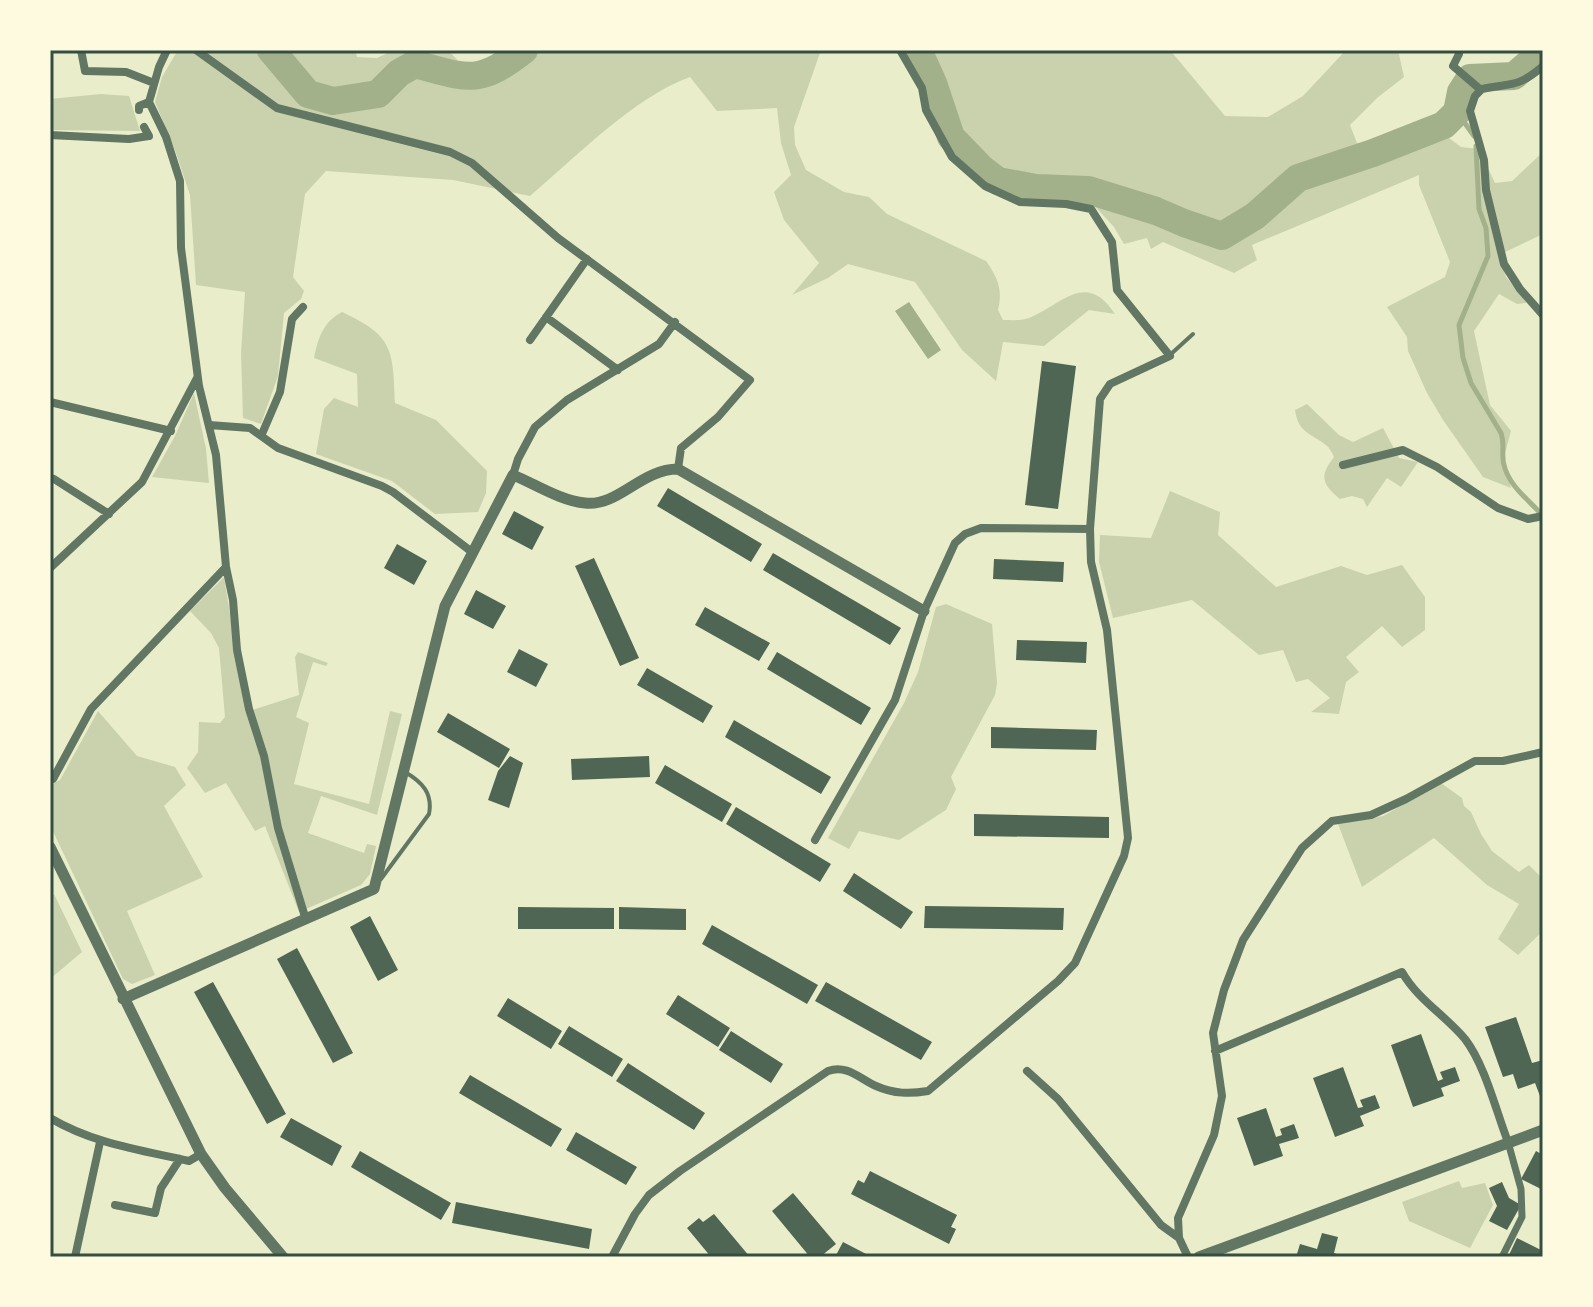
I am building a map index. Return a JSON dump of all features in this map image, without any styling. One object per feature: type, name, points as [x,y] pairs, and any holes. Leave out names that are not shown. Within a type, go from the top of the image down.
[{"type":"street","points":[[81,50],[85,71],[126,72],[154,83]]},
{"type":"street","points":[[167,50],[149,102],[166,137],[180,181],[181,248],[197,377],[216,455],[237,650],[249,709],[264,756],[278,828],[306,920]]},
{"type":"street","points":[[196,50],[277,108],[450,152],[472,163],[558,238],[750,380],[718,417],[681,448],[678,469]]},
{"type":"street","points":[[612,1257],[649,1195],[828,1071],[836,1068],[850,1071],[876,1086],[906,1095],[928,1091],[1058,981],[1075,963],[1119,871],[1128,838],[1107,630],[1091,562],[1090,529],[1100,399],[1110,384],[1170,356],[1117,290],[1112,242],[1091,209],[1066,204],[1020,202],[985,186],[952,157],[926,110],[922,88],[900,50]]},
{"type":"street","points":[[1459,54],[1453,66],[1478,88],[1507,87],[1528,80],[1543,66]]},
{"type":"street","points":[[1478,88],[1470,111],[1484,160],[1486,190],[1504,264],[1520,289],[1543,315]]},
{"type":"street","points":[[139,110],[139,106],[149,102]]},
{"type":"street","points":[[50,135],[129,139],[149,136],[144,127]]},
{"type":"street","points":[[530,340],[587,259]]},
{"type":"street","points":[[262,434],[280,392],[292,319],[303,307]]},
{"type":"street","points":[[546,317],[618,370]]},
{"type":"street","points":[[123,999],[374,889],[445,606],[513,475],[518,459],[535,427],[567,400],[659,344],[675,322]]},
{"type":"street","points":[[52,564],[142,482],[197,377]]},
{"type":"street","points":[[50,402],[171,431]]},
{"type":"street","points":[[209,425],[250,428],[278,448],[393,492],[472,552]]},
{"type":"street","points":[[1343,465],[1403,450],[1437,467],[1498,508],[1528,519],[1542,516]]},
{"type":"street","points":[[513,475],[586,504],[608,500],[662,469],[678,469],[924,611]]},
{"type":"street","points":[[54,479],[109,514]]},
{"type":"street","points":[[815,840],[895,700],[924,611],[955,543],[965,534],[981,528],[1090,529]]},
{"type":"street","points":[[50,779],[53,779],[91,709],[226,567]]},
{"type":"street","points":[[1188,1257],[1179,1238],[1178,1218],[1214,1135],[1222,1096],[1214,1026],[1224,990],[1243,940],[1302,848],[1332,821],[1383,810],[1475,761],[1503,761],[1543,752]]},
{"type":"street","points":[[50,847],[201,1154],[225,1188],[283,1257]]},
{"type":"street","points":[[1215,1051],[1402,972],[1411,987],[1465,1039],[1479,1065],[1508,1142],[1521,1189],[1522,1217],[1502,1257]]},
{"type":"street","points":[[1027,1071],[1058,1099],[1161,1225],[1179,1238]]},
{"type":"street","points":[[51,1122],[100,1142],[189,1161],[201,1154]]},
{"type":"street","points":[[1199,1257],[1543,1130]]},
{"type":"street","points":[[75,1257],[100,1142]]},
{"type":"street","points":[[115,1205],[155,1213],[161,1188],[180,1159]]},
{"type":"lane","points":[[1170,356],[1193,334]]},
{"type":"lane","points":[[374,889],[429,814],[431,803],[426,789],[419,780],[403,771]]},
{"type":"shaded area","points":[[178,50],[355,50],[357,57],[377,58],[394,50],[448,50],[461,64],[490,59],[498,50],[821,50],[794,127],[795,145],[806,170],[844,192],[869,197],[887,214],[986,261],[998,284],[998,310],[1003,320],[1029,318],[1074,294],[1084,292],[1104,301],[1115,314],[1089,310],[1044,346],[1003,342],[996,381],[962,350],[915,282],[848,264],[828,278],[792,295],[819,263],[784,220],[774,192],[791,175],[781,143],[777,108],[717,111],[690,77],[669,86],[627,113],[530,196],[453,180],[326,171],[305,194],[293,277],[304,291],[301,299],[284,313],[278,376],[261,424],[243,418],[241,353],[245,292],[196,285],[190,195],[155,102],[162,77]]},
{"type":"shaded area","points":[[905,50],[1170,50],[1225,116],[1268,117],[1303,96],[1346,50],[1398,50],[1404,77],[1350,125],[1357,143],[1397,151],[1441,132],[1461,147],[1479,149],[1495,183],[1512,181],[1543,152],[1543,234],[1499,255],[1506,277],[1527,303],[1517,304],[1499,294],[1474,331],[1490,405],[1511,431],[1504,457],[1511,488],[1483,477],[1443,420],[1408,351],[1407,337],[1387,307],[1445,277],[1450,262],[1419,185],[1419,175],[1252,245],[1257,260],[1234,273],[1163,242],[1151,249],[1147,238],[1124,244],[1114,227],[1089,200],[1019,192],[987,181],[958,155],[943,134]]},
{"type":"shaded area","points":[[101,94],[129,96],[140,131],[50,130],[50,99]]},
{"type":"shaded area","points":[[909,302],[941,350],[928,359],[895,311]]},
{"type":"shaded area","points":[[342,312],[372,329],[387,347],[393,370],[395,403],[436,420],[487,471],[486,493],[478,512],[435,514],[392,481],[316,454],[324,409],[334,398],[358,407],[357,374],[314,358],[322,331]]},
{"type":"shaded area","points":[[194,393],[206,449],[209,483],[152,477],[175,436]]},
{"type":"shaded area","points":[[1307,404],[1339,435],[1353,442],[1383,428],[1399,458],[1418,462],[1401,487],[1387,478],[1367,507],[1363,499],[1352,496],[1340,499],[1334,494],[1326,484],[1325,475],[1334,457],[1326,445],[1302,428],[1297,418],[1295,410]]},
{"type":"shaded area","points":[[1170,491],[1220,512],[1218,535],[1276,587],[1341,566],[1367,575],[1402,565],[1425,597],[1425,630],[1402,647],[1382,626],[1346,657],[1359,672],[1346,682],[1339,714],[1311,712],[1330,698],[1308,679],[1296,682],[1283,650],[1259,655],[1192,600],[1113,618],[1099,562],[1100,535],[1151,538]]},
{"type":"shaded area","points":[[224,577],[246,712],[299,695],[295,657],[298,652],[328,663],[326,666],[313,662],[296,717],[309,723],[294,784],[369,804],[390,711],[402,714],[377,815],[321,796],[308,833],[364,853],[367,844],[376,846],[370,874],[361,885],[299,912],[265,826],[255,831],[226,783],[205,793],[187,768],[198,752],[199,722],[220,723],[225,717],[219,648],[211,633],[190,611]]},
{"type":"shaded area","points":[[946,604],[992,624],[997,683],[995,695],[951,777],[956,789],[946,810],[899,840],[859,831],[849,849],[828,838],[904,703],[918,672],[936,607]]},
{"type":"shaded area","points":[[98,711],[137,756],[175,767],[186,785],[164,806],[203,877],[127,911],[155,975],[132,984],[123,979],[50,825],[50,785],[60,780]]},
{"type":"shaded area","points":[[1441,783],[1462,798],[1492,851],[1519,872],[1529,865],[1543,879],[1543,931],[1518,955],[1498,939],[1519,904],[1487,885],[1434,838],[1362,887],[1338,824],[1383,816]]},
{"type":"shaded area","points":[[54,894],[82,952],[50,979],[50,896]]},
{"type":"shaded area","points":[[1459,1181],[1462,1188],[1485,1183],[1493,1205],[1470,1248],[1409,1221],[1402,1202]]},
{"type":"building","points":[[1042,361],[1076,366],[1058,509],[1025,505]]},
{"type":"building","points":[[668,488],[762,544],[751,562],[657,506]]},
{"type":"building","points":[[514,511],[544,527],[532,550],[502,534]]},
{"type":"building","points":[[397,544],[427,561],[414,585],[384,568]]},
{"type":"building","points":[[773,553],[901,628],[890,645],[763,570]]},
{"type":"building","points":[[594,558],[639,658],[620,666],[575,566]]},
{"type":"building","points":[[994,559],[1064,562],[1063,582],[993,579]]},
{"type":"building","points":[[476,590],[506,606],[493,629],[464,614]]},
{"type":"building","points":[[705,607],[770,643],[759,661],[695,625]]},
{"type":"building","points":[[1017,640],[1087,642],[1086,663],[1016,660]]},
{"type":"building","points":[[519,649],[548,664],[536,687],[507,672]]},
{"type":"building","points":[[777,652],[871,708],[861,725],[767,669]]},
{"type":"building","points":[[647,668],[713,706],[703,723],[637,685]]},
{"type":"building","points":[[448,713],[510,749],[499,768],[437,732]]},
{"type":"building","points":[[734,720],[831,777],[821,794],[725,737]]},
{"type":"building","points":[[991,727],[1097,730],[1096,750],[991,748]]},
{"type":"building","points":[[510,756],[523,763],[509,808],[488,800],[498,771]]},
{"type":"building","points":[[649,756],[650,777],[572,780],[571,759]]},
{"type":"building","points":[[665,765],[732,804],[722,822],[655,783]]},
{"type":"building","points":[[736,807],[831,864],[820,882],[726,824]]},
{"type":"building","points":[[974,814],[1109,817],[1109,838],[974,836]]},
{"type":"building","points":[[854,873],[913,912],[901,929],[843,891]]},
{"type":"building","points":[[925,906],[1064,908],[1063,930],[924,928]]},
{"type":"building","points":[[518,907],[614,908],[614,929],[518,929]]},
{"type":"building","points":[[619,907],[686,909],[686,930],[619,929]]},
{"type":"building","points":[[370,916],[398,970],[378,981],[350,927]]},
{"type":"building","points":[[712,925],[818,985],[807,1004],[702,944]]},
{"type":"building","points":[[297,948],[353,1053],[333,1063],[277,959]]},
{"type":"building","points":[[213,982],[286,1114],[267,1124],[194,992]]},
{"type":"building","points":[[826,982],[932,1042],[921,1060],[815,1001]]},
{"type":"building","points":[[678,995],[730,1028],[718,1047],[666,1014]]},
{"type":"building","points":[[508,998],[562,1031],[551,1049],[497,1016]]},
{"type":"building","points":[[1516,1017],[1532,1063],[1543,1060],[1543,1094],[1540,1096],[1535,1083],[1518,1089],[1513,1074],[1503,1077],[1485,1027]]},
{"type":"building","points":[[569,1026],[623,1059],[612,1077],[558,1044]]},
{"type":"building","points":[[731,1031],[783,1064],[771,1083],[719,1050]]},
{"type":"building","points":[[1421,1034],[1438,1081],[1443,1079],[1440,1072],[1455,1067],[1460,1081],[1441,1088],[1444,1096],[1413,1107],[1391,1045]]},
{"type":"building","points":[[628,1063],[705,1113],[694,1130],[616,1081]]},
{"type":"building","points":[[1343,1067],[1358,1108],[1363,1107],[1360,1100],[1375,1095],[1380,1108],[1360,1116],[1364,1126],[1335,1137],[1313,1078]]},
{"type":"building","points":[[470,1075],[562,1129],[551,1147],[459,1093]]},
{"type":"building","points":[[1266,1108],[1276,1137],[1282,1135],[1280,1129],[1294,1124],[1299,1138],[1279,1144],[1283,1156],[1254,1166],[1237,1118]]},
{"type":"building","points":[[291,1118],[342,1146],[332,1166],[280,1137]]},
{"type":"building","points":[[576,1132],[637,1167],[626,1185],[566,1150]]},
{"type":"building","points":[[360,1151],[451,1203],[441,1220],[351,1167]]},
{"type":"building","points":[[1536,1151],[1543,1155],[1543,1190],[1521,1179]]},
{"type":"building","points":[[870,1171],[957,1215],[951,1227],[956,1229],[949,1244],[851,1194],[858,1180],[864,1183]]},
{"type":"building","points":[[1502,1182],[1509,1198],[1521,1205],[1507,1230],[1489,1221],[1497,1206],[1489,1188]]},
{"type":"building","points":[[793,1193],[836,1244],[820,1257],[810,1257],[772,1211]]},
{"type":"building","points":[[456,1202],[592,1229],[589,1249],[452,1223]]},
{"type":"building","points":[[714,1214],[750,1257],[711,1257],[687,1228],[699,1218],[703,1222]]},
{"type":"building","points":[[1322,1233],[1338,1237],[1334,1253],[1345,1257],[1296,1257],[1300,1244],[1317,1249]]},
{"type":"building","points":[[1517,1238],[1543,1251],[1543,1257],[1508,1257]]},
{"type":"building","points":[[843,1242],[872,1257],[835,1257]]},
{"type":"waterway","points":[[271,50],[308,94],[333,101],[378,94],[399,73],[415,64],[472,76],[495,69],[524,50]]},
{"type":"waterway","points":[[918,50],[951,137],[998,181],[1036,188],[1088,190],[1222,236],[1255,216],[1298,178],[1444,125],[1457,112],[1461,92],[1470,78],[1514,76],[1543,51]]},
{"type":"waterway","points":[[1457,112],[1474,136]]},
{"type":"waterway","points":[[1476,146],[1479,209],[1486,228],[1488,256],[1459,325],[1463,358],[1471,383],[1501,433],[1506,473],[1542,515]]}]
